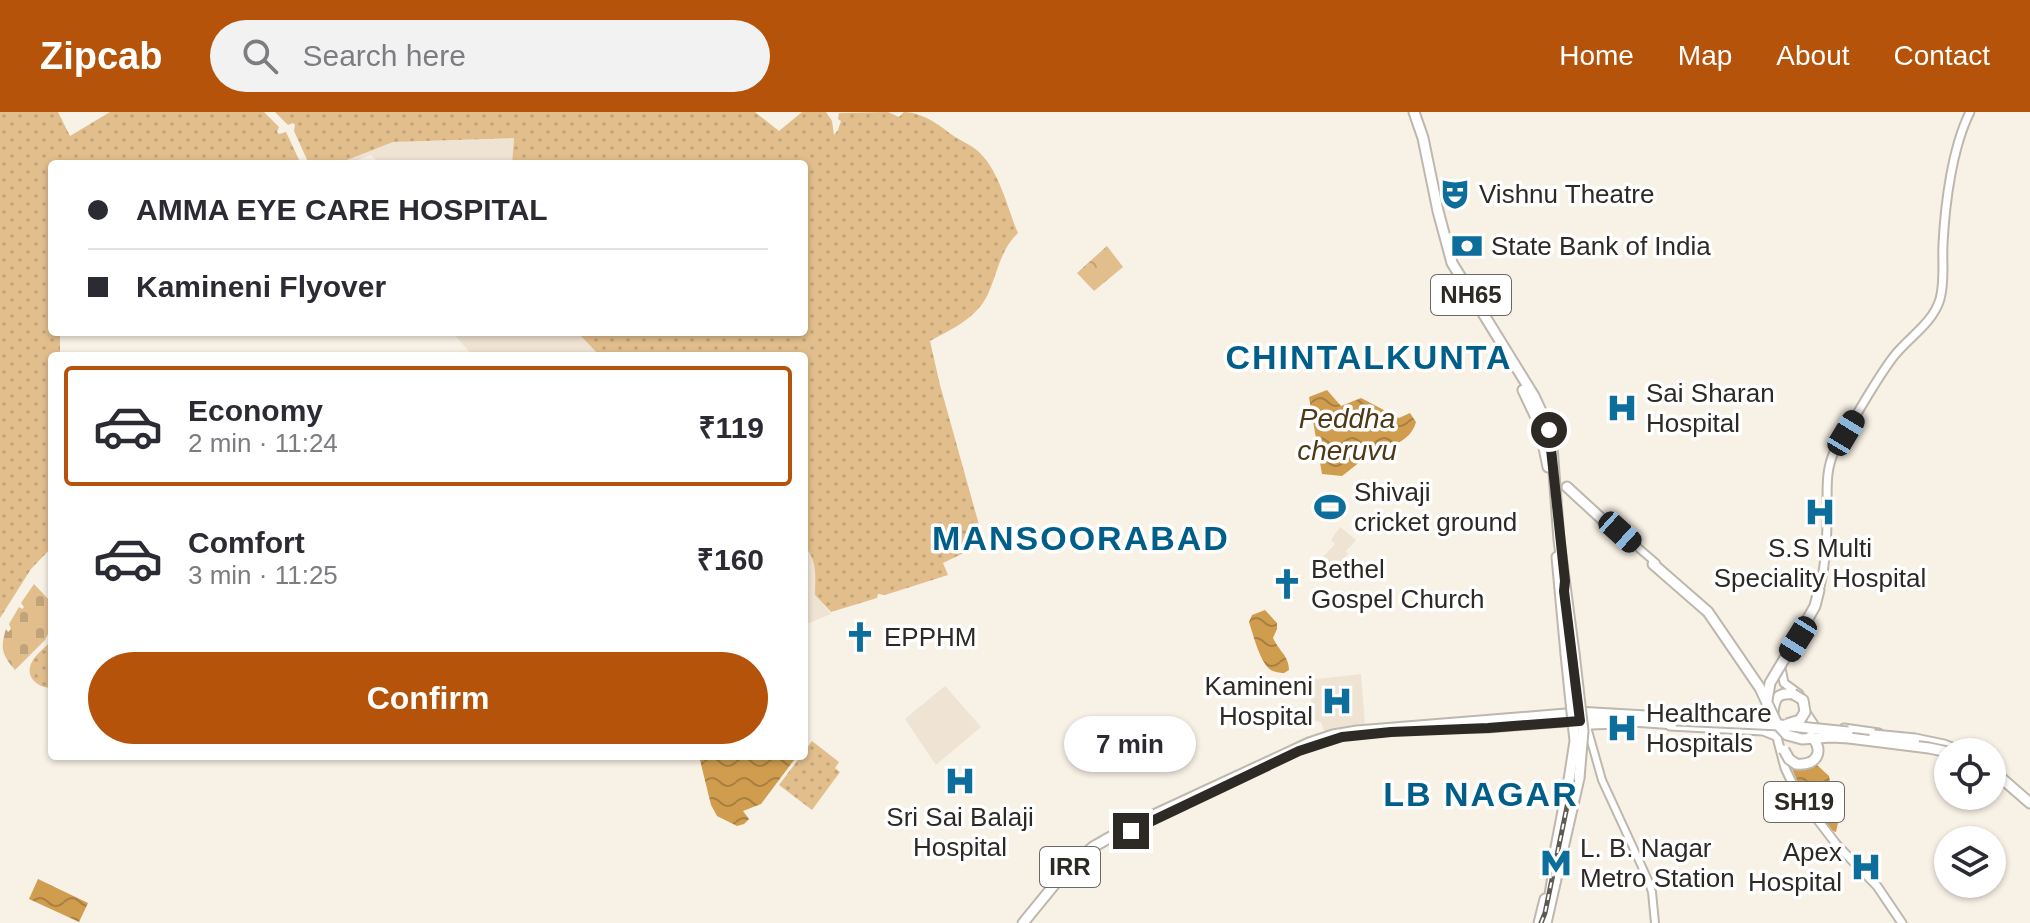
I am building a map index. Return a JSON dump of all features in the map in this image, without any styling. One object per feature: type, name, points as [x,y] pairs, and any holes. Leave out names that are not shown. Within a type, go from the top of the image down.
[{"type":"highway","name":"NH65","points":[[1412,112],[1428,153],[1430,179],[1452,263],[1520,383],[1539,424],[1552,475],[1565,581],[1575,741],[1574,779],[1562,823],[1546,923]]},
{"type":"highway","name":"NH65","points":[[1412,112],[1449,262],[1534,396],[1551,438],[1556,569],[1570,653]]},
{"type":"highway","points":[[1567,487],[1629,544]]},
{"type":"highway","points":[[1653,564],[1708,612],[1766,696],[1780,728],[1787,735],[1797,739],[1849,738],[1934,750]]},
{"type":"highway","points":[[1766,696],[1770,683],[1815,606],[1819,590]]},
{"type":"highway","points":[[1777,729],[1797,721],[1804,714],[1803,700],[1793,694],[1782,694],[1774,701],[1777,729],[1789,759],[1806,765],[1814,760],[1818,751],[1816,742],[1813,737],[1798,730]]},
{"type":"highway","name":"IRR","points":[[1026,923],[1068,868],[1093,847],[1309,743],[1348,734],[1472,724],[1580,734],[1647,721],[1914,741]]},
{"type":"highway","name":"IRR","points":[[1674,722],[1914,741]]},
{"type":"highway","points":[[1914,741],[1934,747]]},
{"type":"highway","points":[[1928,746],[1934,746]]},
{"type":"highway","points":[[2006,775],[2025,798]]},
{"type":"highway","points":[[2006,783],[2025,798]]},
{"type":"highway","name":"NH65","points":[[1539,923],[1548,907]]},
{"type":"main road","points":[[1766,696],[1772,678],[1819,590],[1827,532],[1829,462],[1887,366],[1931,317],[1938,304],[1942,289],[1947,199],[1958,143],[1972,112]]},
{"type":"main road","points":[[1766,696],[1817,605],[1823,587],[1834,459],[1888,370],[1934,319],[1943,303],[1947,283],[1951,198],[1972,112]]},
{"type":"main road","points":[[1552,475],[1695,602],[1723,632],[1766,696]]},
{"type":"main road","points":[[1552,475],[1565,482],[1703,605],[1766,696]]},
{"type":"main road","points":[[1556,569],[1559,567],[1571,680],[1574,684]]},
{"type":"main road","points":[[1548,907],[1547,899],[1580,734],[1565,581]]},
{"type":"main road","points":[[1781,668],[1784,683],[1805,700],[1807,714],[1815,726]]},
{"type":"main road","points":[[1755,679],[1772,678]]},
{"type":"main road","name":"SH19","points":[[1766,696],[1790,776],[1802,797],[1877,886],[1900,922]]},
{"type":"main road","points":[[1798,730],[1807,714]]},
{"type":"main road","points":[[1762,731],[1766,718],[1777,729],[1831,727],[1918,737],[1928,746]]},
{"type":"main road","name":"IRR","points":[[1674,722],[1763,720]]},
{"type":"main road","name":"IRR","points":[[1580,734],[1647,721]]},
{"type":"main road","points":[[1674,722],[1762,731],[1798,730],[1838,740],[1934,748]]},
{"type":"main road","points":[[1829,738],[1831,727]]},
{"type":"main road","points":[[1580,734],[1648,880],[1655,923]]},
{"type":"main road","name":"NH65","points":[[1562,823],[1580,734]]},
{"type":"shaded area","points":[[514,138],[512,160],[376,160],[371,155],[347,160],[393,142]]},
{"type":"shaded area","points":[[456,336],[581,336],[596,352],[470,352]]},
{"type":"shaded area","points":[[1340,527],[1356,540],[1346,551],[1346,560],[1341,565],[1345,570],[1337,577],[1334,574],[1331,577],[1314,567],[1335,544],[1331,540]]},
{"type":"shaded area","points":[[808,550],[815,562],[815,595],[831,614],[808,623]]},
{"type":"shaded area","name":"Kamineni Hospital","points":[[1361,674],[1365,726],[1325,733],[1321,722],[1313,721],[1309,680]]},
{"type":"shaded area","points":[[945,686],[981,727],[936,765],[905,719]]},
{"type":"green space","points":[[0,112],[58,112],[70,136],[110,112],[264,112],[279,127],[279,134],[286,132],[299,160],[48,160],[48,336],[60,336],[60,352],[48,352],[48,551],[31,569],[0,618]]},
{"type":"green space","points":[[275,112],[755,112],[779,131],[802,112],[826,112],[832,121],[834,135],[841,121],[838,119],[839,113],[888,112],[899,117],[904,112],[910,112],[938,125],[987,161],[998,180],[1018,233],[1007,247],[988,294],[977,310],[930,341],[981,532],[972,549],[943,563],[948,575],[885,595],[878,594],[877,598],[831,612],[815,595],[814,563],[808,551],[808,352],[596,352],[581,336],[808,336],[808,160],[512,160],[514,138],[393,142],[347,160],[307,160],[294,131],[295,125],[288,125]]},
{"type":"green space","points":[[1107,246],[1123,267],[1094,291],[1077,273]]},
{"type":"green space","points":[[34,584],[48,599],[48,634],[15,670],[7,660],[3,647],[6,629],[8,632],[11,629],[9,624],[19,607],[24,607],[21,603]]},
{"type":"green space","points":[[48,644],[48,687],[37,683],[31,676],[30,666]]},
{"type":"green space","points":[[812,741],[839,762],[835,768],[840,772],[812,810],[779,785],[798,760],[808,760],[808,746]]},
{"type":"water","name":"Peddha cheruvu","points":[[1327,390],[1341,406],[1361,398],[1399,418],[1410,413],[1416,422],[1403,440],[1365,458],[1342,476],[1322,474],[1309,397]]},
{"type":"water","points":[[1265,610],[1277,623],[1273,638],[1287,661],[1289,670],[1284,673],[1271,670],[1263,661],[1249,622],[1252,615]]},
{"type":"water","points":[[700,760],[794,760],[761,804],[743,811],[749,819],[744,824],[737,826],[717,816],[711,805]]},
{"type":"water","points":[[1816,764],[1829,776],[1838,798],[1836,832],[1809,800],[1791,766]]},
{"type":"water","points":[[38,879],[88,903],[79,922],[29,899]]},
{"type":"railway","points":[[1541,923],[1576,763],[1578,724]]},
{"type":"place","name":"Vishnu Theatre","points":[[1455,194]]},
{"type":"place","name":"State Bank of India","points":[[1467,246]]},
{"type":"place","name":"Sai Sharan Hospital","points":[[1622,408]]},
{"type":"place","name":"Shivaji cricket ground","points":[[1330,507]]},
{"type":"place","name":"S.S Multi Speciality Hospital","points":[[1820,512]]},
{"type":"place","name":"Bethel Gospel Church","points":[[1287,584]]},
{"type":"place","name":"EPPHM","points":[[860,637]]},
{"type":"place","name":"Kamineni Hospital","points":[[1337,701]]},
{"type":"place","name":"Healthcare Hospitals","points":[[1622,728]]},
{"type":"place","name":"Sri Sai Balaji Hospital","points":[[960,781]]},
{"type":"place","name":"L. B. Nagar Metro Station","points":[[1556,863]]},
{"type":"place","name":"Apex Hospital","points":[[1866,867]]},
{"type":"district","name":"CHINTALKUNTA","points":[[1369,357]]},
{"type":"district","name":"MANSOORABAD","points":[[1081,538]]},
{"type":"district","name":"LB NAGAR","points":[[1481,794]]},
{"type":"route","points":[[1131,831],[1299,751],[1342,737],[1580,721],[1549,430]]}]
